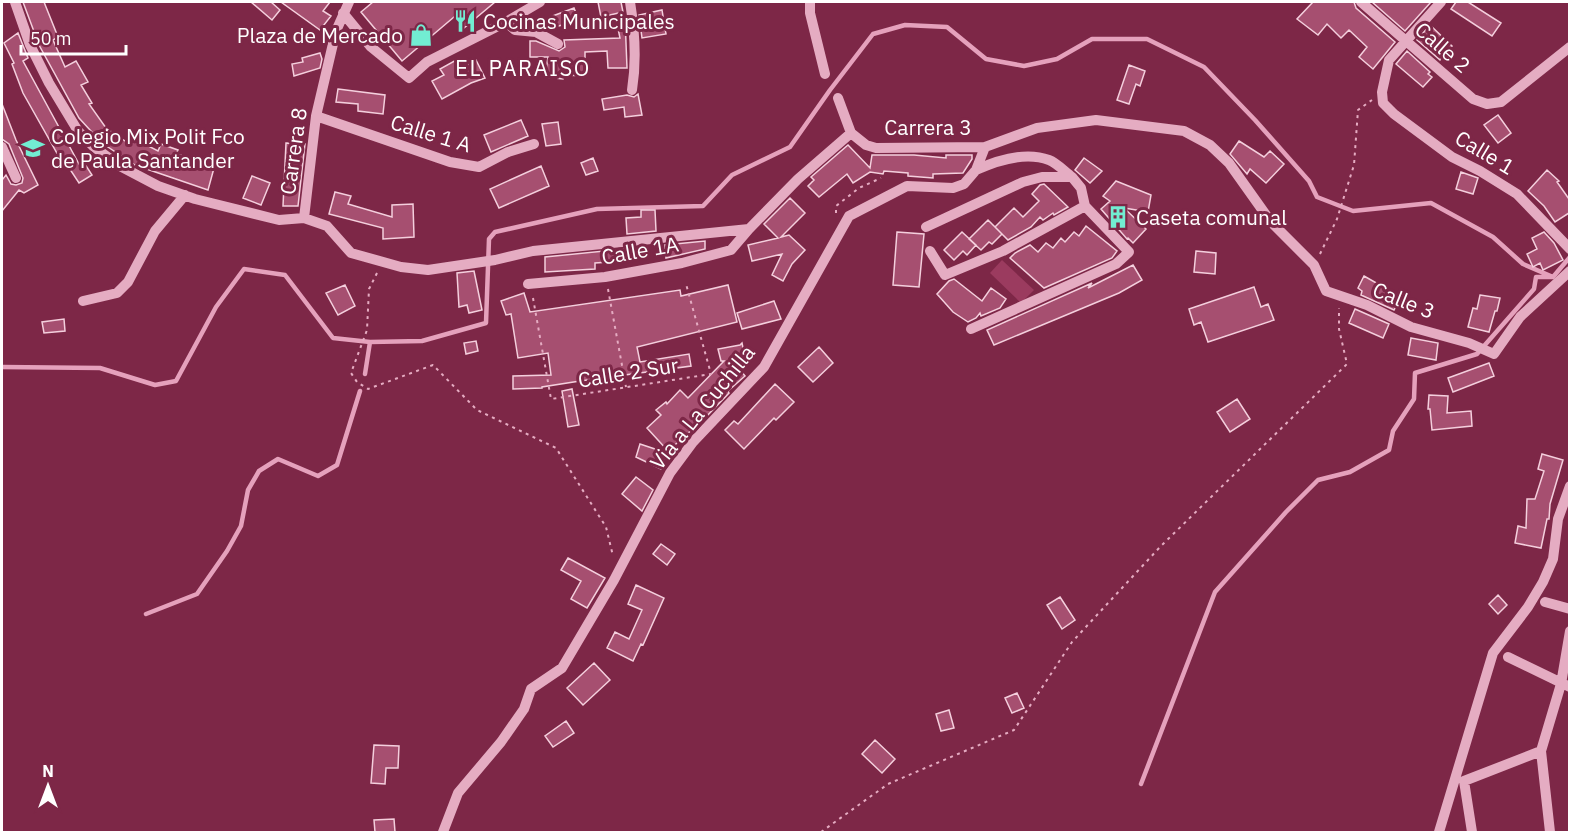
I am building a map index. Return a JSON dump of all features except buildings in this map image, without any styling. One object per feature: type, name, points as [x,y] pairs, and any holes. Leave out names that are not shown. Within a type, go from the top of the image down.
[{"type":"street","points":[[15,2],[30,45],[49,83],[78,131],[94,147],[120,166],[158,186],[279,220],[304,218]]},
{"type":"street","name":"Carrera 8","points":[[349,2],[336,31],[316,116],[304,218],[327,226],[351,253],[382,262]]},
{"type":"street","points":[[344,13],[371,47],[409,78],[427,62],[540,2]]},
{"type":"street","points":[[630,2],[636,63],[632,90]]},
{"type":"street","points":[[810,2],[810,13],[825,74]]},
{"type":"street","name":"Calle 2","points":[[1361,2],[1473,99],[1487,104],[1502,102],[1569,47]]},
{"type":"street","points":[[1382,92],[1389,60],[1441,2]]},
{"type":"street","points":[[506,22],[515,30],[536,32],[558,44]]},
{"type":"street","name":"Calle 1","points":[[1382,92],[1383,103],[1394,114],[1452,157],[1517,194],[1569,249]]},
{"type":"street","points":[[382,262],[428,270],[495,260],[533,251],[748,229],[798,179],[851,133],[838,98]]},
{"type":"street","name":"Calle 1 A","points":[[316,116],[450,162],[479,167],[508,152],[534,144]]},
{"type":"street","name":"Carrera 3","points":[[851,133],[866,145],[876,148],[985,147],[1037,128],[1096,120],[1184,131],[1210,145],[1229,163],[1271,222],[1314,265]]},
{"type":"street","points":[[2,147],[16,178],[2,166]]},
{"type":"street","points":[[976,170],[985,147]]},
{"type":"street","points":[[971,329],[1116,264],[1129,252],[1085,206],[1081,188],[1072,177],[1050,160],[1024,157],[1001,159],[976,170]]},
{"type":"street","name":"Via a La Cuchilla","points":[[443,832],[458,793],[501,742],[524,709],[531,689],[562,668],[614,580],[670,473],[693,442],[764,367],[849,216],[907,186],[953,188],[964,184],[976,170]]},
{"type":"street","points":[[926,227],[1023,182],[1042,177],[1072,177]]},
{"type":"street","points":[[84,301],[117,293],[128,282],[155,231],[185,195]]},
{"type":"street","points":[[930,251],[945,275],[1003,251],[1085,206]]},
{"type":"street","name":"Calle 1A","points":[[528,284],[605,277],[682,263],[731,250],[748,229]]},
{"type":"street","name":"Calle 3","points":[[1314,265],[1326,291],[1368,305],[1411,327],[1469,343],[1494,354],[1520,317],[1569,272]]},
{"type":"street","points":[[1439,832],[1493,653],[1528,607],[1543,582],[1553,559],[1558,519],[1569,486]]},
{"type":"street","points":[[1545,602],[1569,609]]},
{"type":"street","points":[[1550,832],[1541,751],[1565,685],[1569,631]]},
{"type":"street","points":[[1508,657],[1565,685]]},
{"type":"street","points":[[1473,832],[1464,781],[1541,751]]},
{"type":"path","points":[[1314,265],[1337,219],[1354,165],[1358,110],[1382,92]]},
{"type":"path","points":[[382,262],[369,289],[367,330],[351,373],[357,382],[368,389],[433,365],[477,410],[556,448],[606,527],[613,558]]},
{"type":"path","name":"Calle 2 Sur","points":[[533,298],[551,399],[711,374],[686,284]]},
{"type":"path","points":[[608,289],[627,387]]},
{"type":"path","points":[[821,832],[888,784],[1014,730],[1072,642],[1160,547],[1347,364],[1339,329],[1339,296]]},
{"type":"shaded area","points":[[1002,260],[1034,290],[1021,303],[990,273]]},
{"type":"waterway","points":[[2,367],[100,368],[155,385],[176,381],[216,307],[244,269],[285,275],[333,338],[370,342],[422,341],[486,323],[489,239],[495,232],[597,209],[703,206],[732,175],[790,147],[873,34],[905,25],[947,27],[986,59],[1024,66],[1057,59],[1092,39],[1147,39],[1204,67],[1309,181],[1317,197],[1353,211],[1431,203],[1493,237],[1523,264],[1553,277]]},
{"type":"waterway","points":[[1141,784],[1215,592],[1286,512],[1318,480],[1350,472],[1389,450],[1393,431],[1414,399],[1415,373],[1477,354],[1534,289],[1536,277],[1553,277],[1570,257]]},
{"type":"waterway","points":[[365,374],[370,342]]},
{"type":"waterway","points":[[146,614],[197,594],[227,551],[241,526],[248,490],[259,471],[278,459],[318,476],[337,465],[360,391]]},
{"type":"place","name":"Cocinas Municipales","points":[[465,21]]},
{"type":"place","name":"Plaza de Mercado","points":[[421,35]]},
{"type":"place","name":"Colegio Mix Polit Fco de Paula Santander","points":[[33,148]]},
{"type":"place","name":"Caseta comunal","points":[[1118,217]]},
{"type":"district","name":"EL PARAISO","points":[[523,67]]}]
